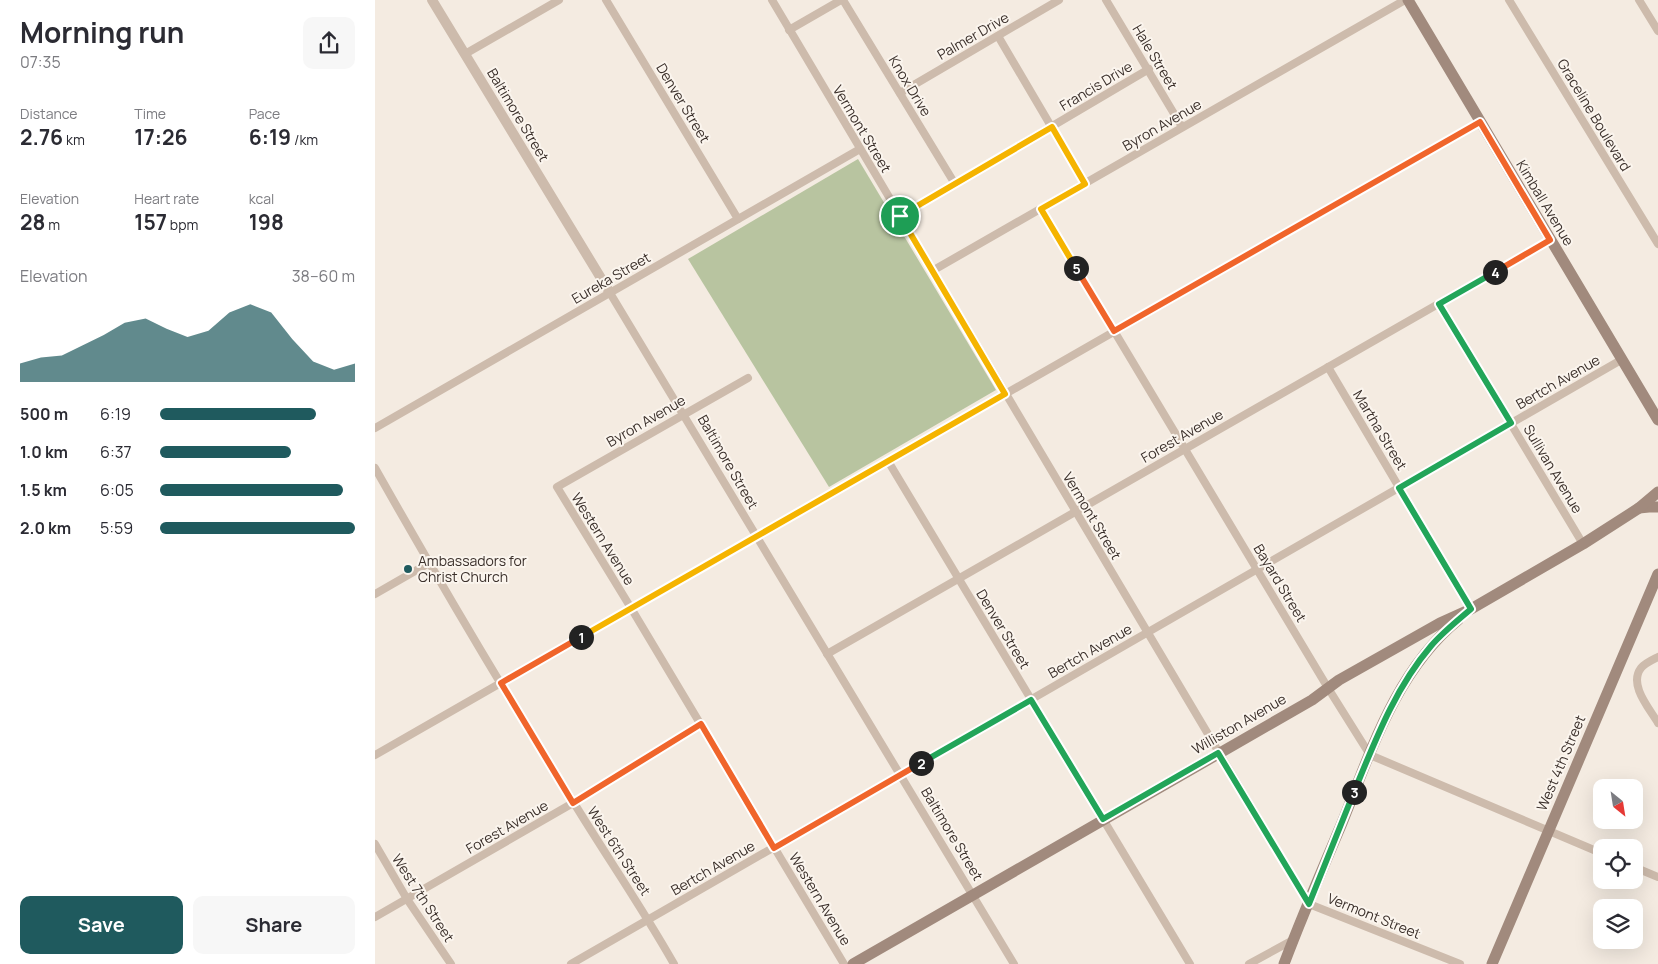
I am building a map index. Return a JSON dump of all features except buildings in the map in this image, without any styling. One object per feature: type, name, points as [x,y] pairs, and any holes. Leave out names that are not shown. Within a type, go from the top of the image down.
[{"type":"main road","name":"Kimball Avenue","points":[[1406,0],[1656,416]]},
{"type":"main road","name":"Williston Avenue","points":[[853,964],[1312,700],[1339,680],[1440,623],[1471,609],[1583,544],[1639,508],[1658,492]]},
{"type":"main road","points":[[1639,508],[1658,507]]},
{"type":"main road","name":"West 4th Street","points":[[1492,964],[1658,574]]},
{"type":"main road","points":[[1284,964],[1370,754],[1395,699],[1417,664],[1446,630],[1471,609]]},
{"type":"street","name":"Baltimore Street","points":[[432,0],[1014,964]]},
{"type":"street","points":[[465,54],[559,0]]},
{"type":"street","name":"Denver Street","points":[[606,0],[738,219]]},
{"type":"street","name":"Vermont Street","points":[[771,0],[1309,904],[1460,964]]},
{"type":"street","points":[[789,30],[842,0]]},
{"type":"street","name":"Knox Drive","points":[[842,0],[955,184]]},
{"type":"street","name":"Palmer Drive","points":[[900,93],[1059,0]]},
{"type":"street","name":"Hale Street","points":[[1106,0],[1149,69],[1182,128]]},
{"type":"street","name":"Byron Avenue","points":[[932,271],[1406,0]]},
{"type":"street","name":"Graceline Boulevard","points":[[1509,0],[1658,244]]},
{"type":"street","points":[[1639,0],[1658,32]]},
{"type":"street","points":[[998,36],[1085,184]]},
{"type":"street","name":"Francis Drive","points":[[900,216],[1149,69]]},
{"type":"street","points":[[375,755],[1480,122]]},
{"type":"street","name":"Eureka Street","points":[[375,428],[860,149]]},
{"type":"street","name":"Bayard Street","points":[[1041,209],[1328,688],[1370,754]]},
{"type":"street","name":"Forest Avenue","points":[[827,654],[1550,240]]},
{"type":"street","name":"Sullivan Avenue","points":[[1439,304],[1583,544]]},
{"type":"street","name":"Bertch Avenue","points":[[571,964],[1621,360]]},
{"type":"street","name":"Martha Street","points":[[1328,367],[1471,609]]},
{"type":"street","name":"Byron Avenue","points":[[557,487],[748,378]]},
{"type":"street","name":"Denver Street","points":[[888,461],[1190,964]]},
{"type":"street","name":"West 6th Street","points":[[375,468],[429,563],[573,803],[649,919],[674,964]]},
{"type":"street","name":"Western Avenue","points":[[557,487],[844,964]]},
{"type":"street","points":[[375,594],[429,563]]},
{"type":"street","points":[[1658,657],[1641,668],[1637,682],[1638,688],[1658,723]]},
{"type":"street","name":"Forest Avenue","points":[[375,917],[573,803],[701,724]]},
{"type":"street","points":[[1370,754],[1593,850]]},
{"type":"street","name":"West 7th Street","points":[[375,844],[407,898],[451,964]]},
{"type":"street","points":[[1643,871],[1658,877]]},
{"type":"street","points":[[1249,964],[1293,939]]},
{"type":"green space","points":[[858,159],[996,390],[829,487],[688,259]]},
{"type":"place","name":"Ambassadors for Christ Church","points":[[408,569]]},
{"type":"route","points":[[1480,122],[1550,240],[1439,304],[1511,423],[1399,488],[1471,609],[1446,630],[1432,645],[1406,680],[1395,699],[1370,754],[1309,904],[1218,753],[1103,819],[1031,700],[774,848],[701,724],[573,803],[501,683],[1005,394],[900,216],[1052,127],[1085,184],[1041,209],[1114,331],[1480,122]]}]
